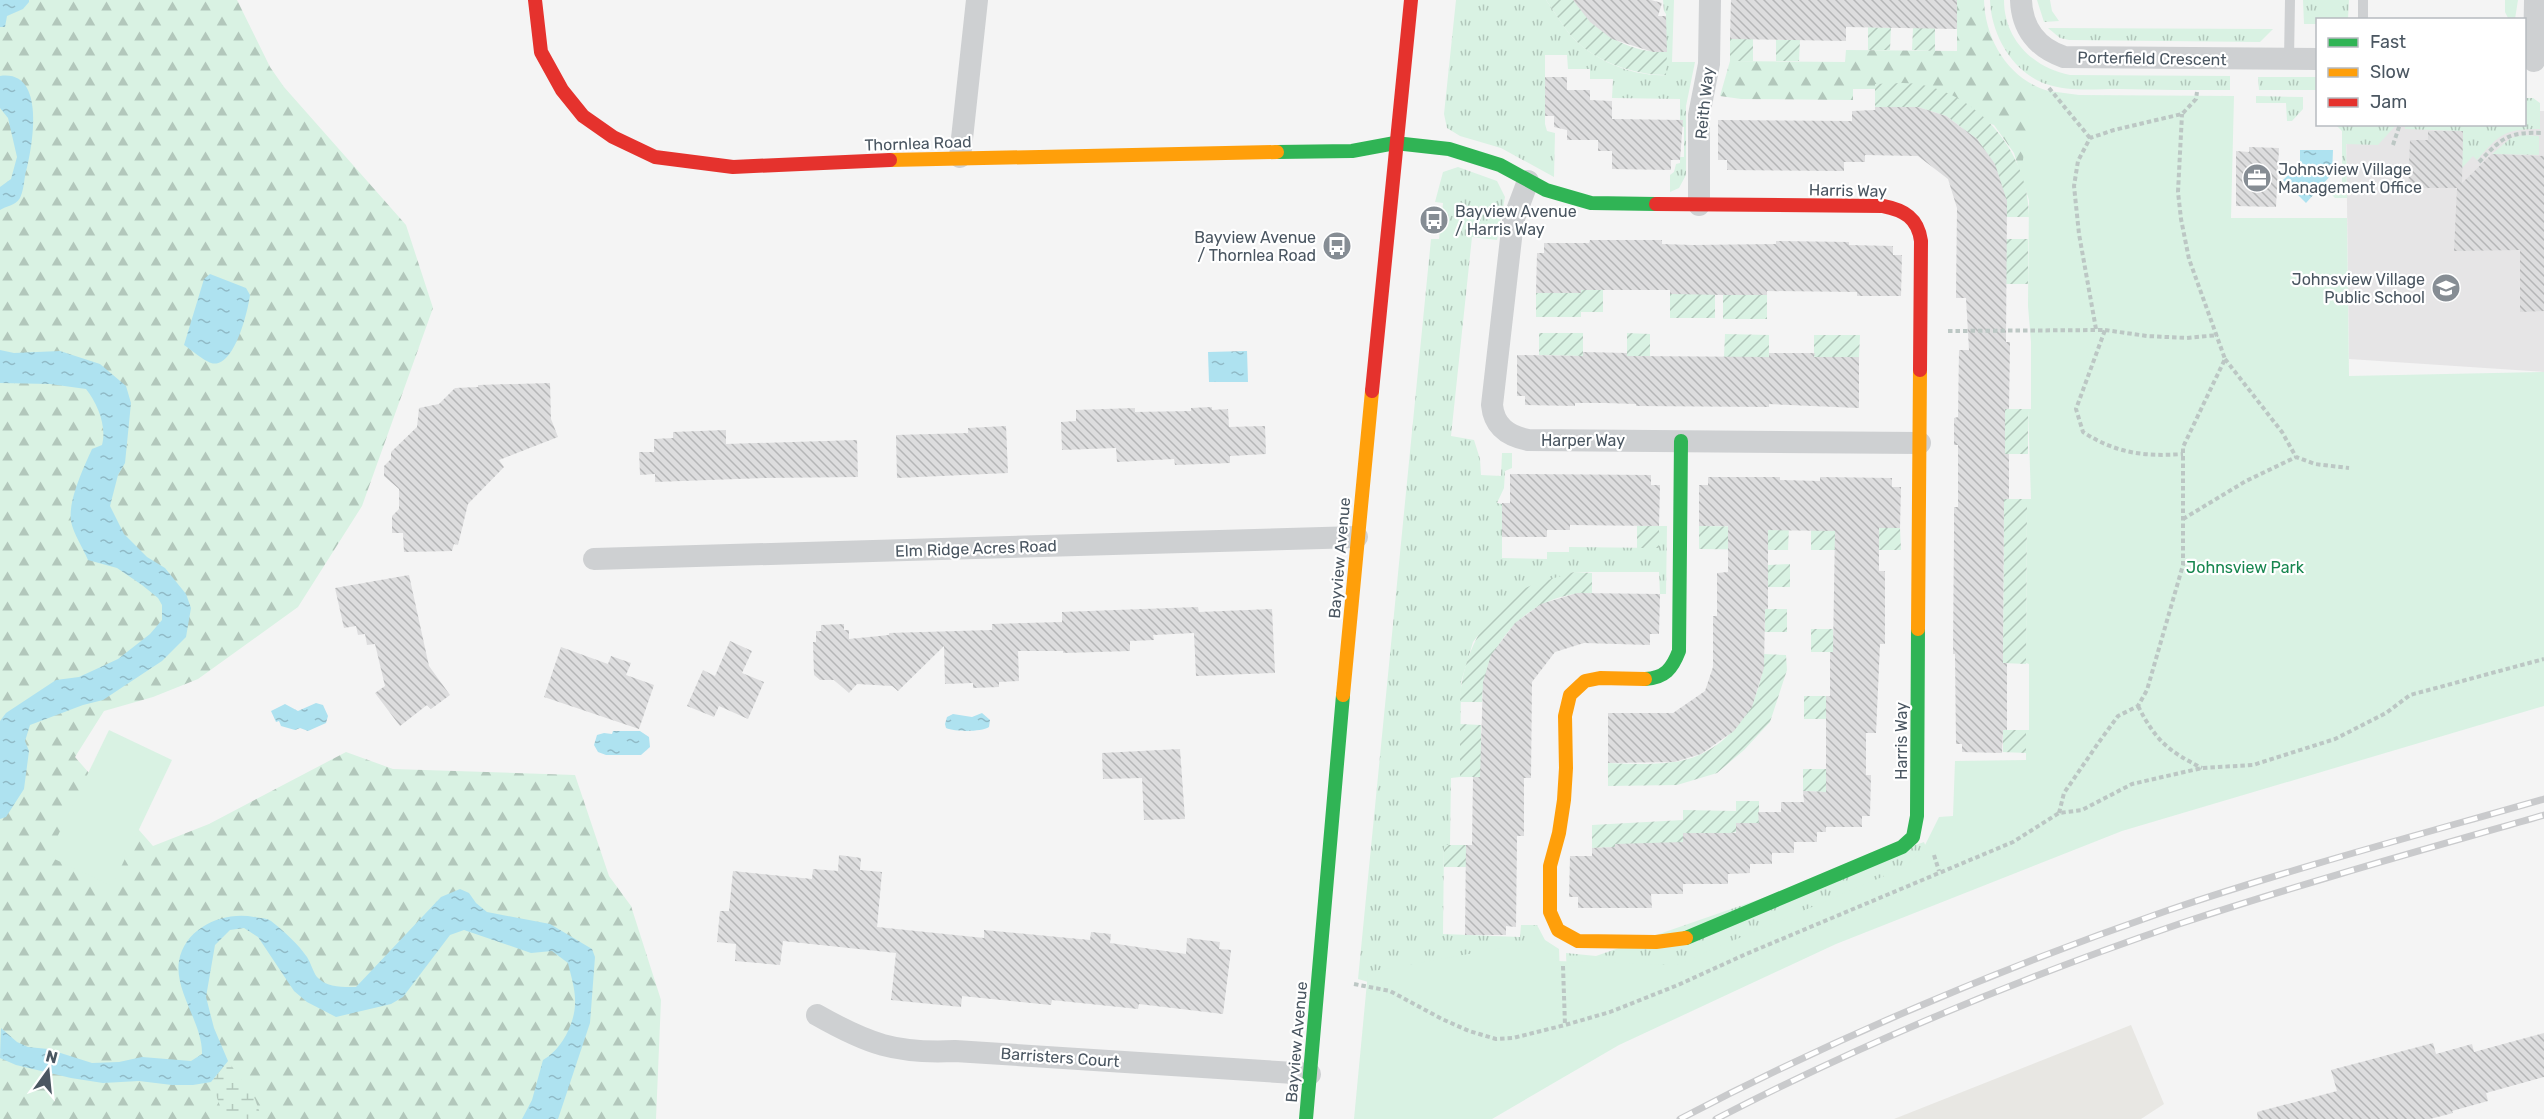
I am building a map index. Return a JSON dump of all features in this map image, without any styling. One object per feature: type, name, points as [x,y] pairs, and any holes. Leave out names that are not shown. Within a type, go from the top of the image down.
[{"type":"street","name":"Thornlea Road","points":[[535,0],[541,52],[562,90],[582,116],[613,137],[655,157],[733,167],[960,157],[1352,151],[1395,143]]},
{"type":"street","points":[[960,157],[977,0]]},
{"type":"street","name":"Bayview Avenue","points":[[1306,1119],[1357,537],[1411,0]]},
{"type":"street","name":"Reith Way","points":[[1699,205],[1699,115],[1709,64],[1710,0]]},
{"type":"street","name":"Porterfield Crescent","points":[[2021,0],[2023,20],[2029,31],[2042,46],[2064,57],[2316,59]]},
{"type":"street","points":[[2534,61],[2535,0]]},
{"type":"street","name":"Harris Way","points":[[1395,143],[1449,149],[1480,158],[1508,169],[1546,190],[1591,203],[1883,206],[1906,212],[1916,222],[1921,235],[1917,816],[1913,837],[1902,848],[1690,937],[1656,942],[1584,942],[1572,940],[1562,934]]},
{"type":"street","name":"Harper Way","points":[[1528,181],[1516,210],[1510,241],[1492,405],[1495,419],[1509,434],[1528,440],[1920,443]]},
{"type":"street","points":[[1562,934],[1551,917],[1551,861],[1559,831],[1566,783],[1568,701],[1573,690],[1583,681],[1659,677],[1669,671],[1676,662],[1679,651],[1681,441]]},
{"type":"street","name":"Elm Ridge Acres Road","points":[[594,559],[1357,537]]},
{"type":"street","name":"Barristers Court","points":[[817,1015],[844,1031],[877,1044],[918,1053],[955,1051],[1310,1074]]},
{"type":"lane","points":[[2289,59],[2290,0]]},
{"type":"lane","points":[[2363,0],[2363,18]]},
{"type":"path","points":[[2049,88],[2090,138]]},
{"type":"path","points":[[2096,329],[2079,234],[2074,186],[2078,161],[2090,138],[2182,114],[2196,99],[2197,92]]},
{"type":"path","points":[[2182,114],[2178,182],[2181,219],[2189,259],[2218,334],[2225,359],[2282,432],[2296,457],[2315,464],[2349,468]]},
{"type":"path","points":[[2393,145],[2399,126]]},
{"type":"path","points":[[2479,162],[2498,142],[2510,135],[2544,133]]},
{"type":"path","points":[[1921,331],[2096,329],[2147,336],[2187,338],[2218,334]]},
{"type":"path","points":[[2106,330],[2076,409],[2083,432],[2103,445],[2125,452],[2158,456],[2183,454]]},
{"type":"path","points":[[2225,359],[2183,447],[2183,565],[2147,690],[2138,706],[2118,716],[2099,741],[2064,793],[2059,813],[2082,810],[2132,784],[2202,768],[2253,765],[2325,742],[2386,713],[2410,695],[2544,659]]},
{"type":"path","points":[[2183,519],[2246,481],[2296,457]]},
{"type":"path","points":[[2138,706],[2148,725],[2164,746],[2202,768]]},
{"type":"path","points":[[1562,934],[1564,1025]]},
{"type":"shaded area","name":"Johnsview Village Public School","points":[[2526,111],[2544,111],[2544,372],[2349,359],[2346,126],[2526,126]]},
{"type":"shaded area","points":[[2131,1025],[2164,1104],[2141,1119],[1894,1119]]},
{"type":"green space","points":[[0,0],[237,0],[270,67],[284,87],[406,225],[433,308],[362,506],[298,607],[198,679],[153,697],[104,711],[75,757],[153,846],[209,824],[346,752],[393,769],[575,775],[609,876],[631,906],[661,1000],[656,1119],[0,1119]]},
{"type":"green space","points":[[1456,0],[1546,0],[1573,38],[1592,54],[1629,70],[1666,75],[1666,14],[1663,0],[1674,0],[1672,62],[1695,62],[1686,106],[1686,175],[1679,188],[1670,192],[1670,175],[1674,172],[1676,164],[1680,163],[1680,157],[1684,157],[1684,127],[1680,127],[1680,99],[1612,98],[1613,79],[1590,79],[1590,69],[1568,69],[1567,55],[1545,55],[1545,124],[1547,131],[1555,133],[1554,177],[1501,148],[1460,136],[1447,128],[1444,114]]},
{"type":"green space","points":[[1546,0],[1574,0],[1592,22],[1613,38],[1638,49],[1667,52],[1666,75],[1629,70],[1593,54],[1573,38]]},
{"type":"green space","points":[[1957,0],[1984,0],[1989,30],[2002,56],[2022,78],[2049,91],[2062,110],[2071,193],[2021,176],[2014,153],[1994,125],[1875,84],[1875,89],[1853,89],[1853,100],[1741,99],[1720,96],[1730,61],[1845,62],[1846,50],[1957,51]]},
{"type":"green space","points":[[1990,0],[2004,0],[2009,27],[2023,50],[2044,66],[2057,71],[2070,75],[2230,76],[2230,90],[2082,90],[2046,84],[2023,71],[2006,50],[1994,26]]},
{"type":"green space","points":[[2037,0],[2050,0],[2052,11],[2059,21],[2044,22]]},
{"type":"green space","points":[[2303,0],[2349,0],[2348,18],[2316,18],[2316,24],[2304,24]]},
{"type":"green space","points":[[2505,0],[2518,0],[2515,18],[2508,18],[2505,12]]},
{"type":"green space","points":[[1868,27],[1891,28],[1890,50],[1868,50]]},
{"type":"green space","points":[[1913,28],[1935,28],[1935,51],[1912,50]]},
{"type":"green space","points":[[2048,28],[2273,29],[2260,42],[2069,40],[2060,38]]},
{"type":"green space","points":[[1730,39],[1753,39],[1753,61],[1730,61]]},
{"type":"green space","points":[[1776,40],[1800,40],[1799,61],[1776,61]]},
{"type":"green space","points":[[2258,77],[2316,77],[2316,90],[2259,90]]},
{"type":"green space","points":[[1912,83],[1940,90],[1961,100],[1980,114],[1997,131],[2020,171],[2027,194],[2029,217],[2007,217],[1977,139],[1946,116],[1918,107],[1875,107],[1875,84]]},
{"type":"green space","name":"Johnsview Park","points":[[2049,91],[2079,95],[2234,96],[2231,218],[2347,218],[2349,376],[2544,372],[2544,706],[2122,831],[1836,944],[1619,1045],[1492,1119],[1354,1119],[1368,972],[1536,942],[1557,961],[1676,965],[1903,868],[1922,851],[1939,817],[1953,816],[1955,761],[2026,760],[2026,730],[2029,730],[2029,664],[2026,663],[2027,499],[2031,499],[2028,409],[2031,409],[2031,342],[2028,306],[2029,200],[2021,176],[2030,103]]},
{"type":"green space","points":[[2256,96],[2303,97],[2303,109],[2292,121],[2287,121],[2286,103],[2256,103]]},
{"type":"green space","points":[[2526,98],[2533,98],[2540,103],[2540,129],[2518,130],[2504,135],[2491,144],[2477,160],[2473,156],[2462,168],[2463,131],[2405,129],[2405,126],[2526,126]]},
{"type":"green space","points":[[2337,126],[2395,126],[2378,145],[2346,144],[2347,198],[2335,198],[2331,194],[2342,182],[2342,131]]},
{"type":"green space","points":[[2523,135],[2539,136],[2539,155],[2492,154],[2511,138]]},
{"type":"green space","points":[[1458,167],[1497,181],[1505,197],[1497,240],[1472,237],[1451,436],[1474,440],[1480,459],[1481,475],[1501,476],[1502,453],[1512,453],[1512,468],[1505,471],[1504,488],[1497,503],[1502,504],[1502,558],[1547,559],[1547,552],[1569,552],[1569,547],[1659,548],[1659,526],[1667,526],[1666,594],[1660,594],[1659,572],[1574,572],[1499,608],[1473,642],[1461,682],[1460,777],[1451,778],[1450,845],[1444,845],[1443,934],[1520,937],[1521,925],[1537,925],[1545,940],[1559,949],[1561,1006],[1392,989],[1358,979],[1431,239],[1439,239],[1443,203],[1435,202],[1443,172]]},
{"type":"green space","points":[[2006,239],[2028,239],[2028,284],[2006,284]]},
{"type":"green space","points":[[1581,290],[1603,290],[1603,312],[1581,312],[1581,317],[1536,317],[1536,293],[1581,293]]},
{"type":"green space","points":[[1670,294],[1715,294],[1715,318],[1670,318]]},
{"type":"green space","points":[[1723,295],[1767,295],[1767,319],[1723,319]]},
{"type":"green space","points":[[1539,333],[1583,333],[1583,356],[1539,355]]},
{"type":"green space","points":[[1627,333],[1650,334],[1650,356],[1627,356]]},
{"type":"green space","points":[[1725,334],[1769,335],[1769,357],[1724,357]]},
{"type":"green space","points":[[1814,335],[1860,335],[1859,357],[1814,357]]},
{"type":"green space","points":[[2005,409],[2028,409],[2028,454],[2005,454]]},
{"type":"green space","points":[[2004,499],[2027,499],[2026,664],[2003,663]]},
{"type":"green space","points":[[1637,526],[1659,526],[1659,548],[1637,548]]},
{"type":"green space","points":[[1699,526],[1789,527],[1788,550],[1699,549]]},
{"type":"green space","points":[[1811,527],[1900,528],[1901,550],[1811,550]]},
{"type":"green space","points":[[1790,564],[1790,587],[1768,587],[1768,565]]},
{"type":"green space","points":[[1574,572],[1592,573],[1592,593],[1570,595],[1549,601],[1530,611],[1501,641],[1491,660],[1482,702],[1460,702],[1465,668],[1479,634],[1489,619],[1514,594],[1535,584]]},
{"type":"green space","points":[[1765,609],[1787,609],[1787,632],[1765,632]]},
{"type":"green space","points":[[1811,629],[1833,629],[1834,652],[1811,652]]},
{"type":"green space","points":[[1764,654],[1786,655],[1787,670],[1770,722],[1744,750],[1717,773],[1677,785],[1608,786],[1608,763],[1673,762],[1692,758],[1725,739],[1749,709],[1762,673]]},
{"type":"green space","points":[[1804,696],[1826,696],[1826,719],[1804,719]]},
{"type":"green space","points":[[1460,724],[1481,725],[1481,777],[1460,777]]},
{"type":"green space","points":[[109,730],[172,760],[112,886],[48,856]]},
{"type":"green space","points":[[2003,730],[2026,730],[2026,753],[2003,752]]},
{"type":"green space","points":[[1803,769],[1826,769],[1826,792],[1803,791]]},
{"type":"green space","points":[[1736,801],[1759,801],[1759,823],[1724,835],[1688,842],[1615,844],[1615,847],[1592,848],[1592,825],[1683,820],[1683,810],[1736,811]]},
{"type":"green space","points":[[1924,842],[1934,867],[1568,1012],[1566,953],[1596,956]]},
{"type":"green space","points":[[1444,845],[1466,845],[1466,867],[1444,867]]},
{"type":"green space","points":[[228,1061],[255,1099],[262,1119],[225,1119],[211,1082]]},
{"type":"water","points":[[0,0],[29,0],[29,2],[23,9],[7,16],[5,27],[0,27]]},
{"type":"water","points":[[0,76],[15,77],[25,85],[31,98],[33,132],[21,196],[16,203],[0,210],[0,187],[11,179],[17,157],[8,118],[0,108]]},
{"type":"water","points":[[2300,150],[2333,150],[2332,174],[2306,203],[2283,180],[2300,164]]},
{"type":"water","points":[[210,274],[246,288],[250,295],[243,325],[233,349],[227,358],[219,363],[208,362],[184,345],[204,279]]},
{"type":"water","points":[[0,350],[14,353],[60,351],[100,364],[126,386],[131,403],[125,463],[118,475],[110,506],[124,534],[147,557],[165,568],[186,594],[191,608],[186,637],[162,661],[103,700],[30,725],[25,741],[29,751],[24,789],[6,817],[0,819],[0,721],[6,713],[56,680],[79,677],[118,659],[150,634],[162,620],[162,605],[158,598],[117,568],[88,560],[72,526],[72,503],[77,484],[92,449],[102,445],[103,438],[98,409],[90,395],[86,389],[50,384],[0,383]]},
{"type":"water","points":[[1247,351],[1248,382],[1209,382],[1208,352]]},
{"type":"water","points":[[316,703],[323,705],[328,716],[326,723],[308,731],[281,726],[279,721],[276,722],[271,711],[285,704],[298,711]]},
{"type":"water","points":[[982,713],[990,720],[989,727],[985,729],[968,731],[946,728],[947,717],[953,714],[972,717]]},
{"type":"water","points":[[613,731],[640,731],[649,737],[650,747],[641,755],[606,755],[598,752],[594,745],[597,735],[612,734]]},
{"type":"water","points":[[460,889],[469,893],[487,912],[550,924],[592,949],[595,957],[590,1023],[558,1119],[522,1119],[532,1100],[543,1060],[550,1056],[561,1043],[572,1021],[575,994],[568,963],[552,951],[531,953],[464,930],[450,935],[403,997],[391,1004],[336,1017],[307,1002],[294,991],[258,937],[244,928],[230,930],[215,945],[206,997],[214,1028],[228,1061],[211,1082],[193,1085],[139,1081],[103,1083],[16,1065],[0,1058],[1,1028],[17,1042],[28,1047],[48,1049],[92,1063],[119,1062],[142,1057],[191,1061],[202,1054],[201,1043],[184,996],[179,961],[189,939],[207,924],[219,919],[242,916],[269,920],[300,948],[321,981],[335,986],[356,987],[441,897]]},
{"type":"building","points":[[1573,0],[1651,0],[1662,3],[1658,16],[1666,16],[1667,52],[1653,52],[1612,39],[1590,22]]},
{"type":"building","points":[[1731,0],[1957,0],[1957,29],[1846,27],[1846,41],[1730,39]]},
{"type":"building","points":[[1545,77],[1567,77],[1567,90],[1590,90],[1590,100],[1612,101],[1612,119],[1683,120],[1680,160],[1671,160],[1671,170],[1612,169],[1612,151],[1598,151],[1598,140],[1567,140],[1567,130],[1554,127],[1554,116],[1545,116]]},
{"type":"building","points":[[1875,107],[1918,107],[1946,116],[1977,139],[1995,164],[2007,201],[2006,342],[2010,342],[2009,409],[2005,409],[2005,454],[2009,454],[2009,499],[2004,499],[2003,663],[2007,663],[2007,730],[2003,730],[2002,753],[1962,752],[1962,744],[1956,744],[1955,654],[1953,654],[1954,507],[1958,507],[1958,445],[1954,445],[1954,418],[1958,417],[1959,350],[1969,350],[1966,298],[1956,298],[1957,208],[1948,179],[1918,156],[1865,155],[1865,162],[1844,162],[1844,171],[1727,170],[1727,160],[1718,160],[1718,120],[1852,121],[1852,111],[1875,110]]},
{"type":"building","points":[[2428,131],[2463,131],[2462,183],[2492,154],[2544,156],[2544,311],[2520,312],[2520,250],[2454,251],[2457,188],[2408,188],[2410,140],[2428,140]]},
{"type":"building","name":"Johnsview Village Management Office","points":[[2249,147],[2279,148],[2276,207],[2236,206],[2236,151],[2249,152]]},
{"type":"building","points":[[1590,240],[1662,240],[1662,244],[1693,245],[1776,244],[1776,241],[1849,242],[1849,245],[1893,246],[1893,255],[1902,255],[1901,296],[1857,296],[1857,292],[1767,291],[1767,295],[1670,294],[1670,290],[1581,290],[1581,293],[1536,293],[1537,253],[1544,253],[1544,243],[1589,243]]},
{"type":"building","points":[[1583,352],[1627,353],[1627,356],[1769,357],[1769,353],[1815,353],[1814,357],[1859,357],[1859,408],[1769,404],[1769,407],[1636,406],[1636,404],[1605,403],[1575,403],[1575,406],[1525,405],[1525,396],[1517,396],[1517,355],[1583,356]]},
{"type":"building","points":[[550,383],[551,419],[558,437],[499,460],[504,467],[468,504],[458,545],[454,544],[452,551],[404,552],[403,533],[392,533],[392,516],[399,509],[399,489],[384,476],[384,466],[391,459],[391,452],[417,427],[419,408],[439,404],[455,388]]},
{"type":"building","points":[[1212,407],[1212,410],[1228,409],[1229,427],[1265,426],[1266,454],[1230,456],[1230,463],[1175,465],[1174,459],[1117,462],[1116,448],[1062,450],[1061,422],[1076,421],[1076,410],[1135,408],[1135,412],[1191,411],[1191,408]]},
{"type":"building","points":[[1006,426],[1008,473],[897,478],[896,435],[968,433],[968,428]]},
{"type":"building","points":[[726,430],[726,444],[857,440],[858,477],[655,482],[655,474],[640,475],[639,452],[654,452],[654,439],[673,438],[673,432]]},
{"type":"building","points":[[1510,474],[1651,475],[1651,485],[1660,485],[1659,526],[1570,525],[1570,530],[1547,530],[1547,537],[1502,537],[1502,503],[1510,503]]},
{"type":"building","points":[[1708,477],[1780,477],[1780,480],[1820,481],[1820,477],[1892,478],[1892,487],[1901,487],[1900,528],[1879,528],[1879,571],[1885,571],[1885,644],[1880,644],[1876,733],[1866,733],[1866,775],[1871,775],[1870,816],[1862,816],[1862,827],[1826,827],[1826,832],[1817,832],[1817,842],[1794,842],[1794,853],[1772,853],[1772,864],[1750,864],[1750,873],[1728,874],[1728,884],[1683,884],[1683,894],[1651,894],[1652,908],[1578,908],[1578,897],[1569,897],[1570,856],[1592,856],[1592,848],[1615,847],[1615,844],[1683,842],[1683,833],[1736,833],[1736,823],[1759,823],[1758,812],[1781,812],[1781,802],[1804,802],[1803,791],[1826,792],[1826,696],[1830,696],[1830,652],[1833,652],[1835,531],[1768,530],[1768,609],[1765,609],[1764,668],[1752,707],[1734,731],[1701,754],[1674,762],[1608,763],[1608,713],[1673,713],[1705,691],[1713,667],[1713,616],[1717,616],[1717,573],[1728,572],[1728,526],[1699,526],[1699,485],[1708,485]]},
{"type":"building","points":[[409,575],[429,666],[450,695],[431,709],[427,705],[400,726],[375,693],[385,686],[375,644],[367,645],[365,634],[358,635],[356,626],[344,628],[335,588]]},
{"type":"building","points":[[1577,593],[1660,594],[1659,634],[1650,634],[1650,645],[1584,643],[1555,652],[1532,682],[1531,778],[1524,778],[1524,836],[1517,836],[1516,927],[1506,926],[1506,935],[1465,935],[1466,845],[1472,845],[1473,777],[1480,777],[1483,682],[1491,655],[1515,623],[1541,604]]},
{"type":"building","points":[[1198,607],[1199,612],[1272,609],[1275,673],[1196,676],[1194,633],[1153,635],[1154,640],[1130,641],[1130,651],[1063,653],[1063,651],[1018,651],[1019,681],[999,682],[999,687],[973,688],[973,683],[945,684],[944,646],[898,691],[892,686],[857,684],[849,693],[834,680],[820,680],[814,675],[813,642],[816,642],[816,631],[821,631],[821,625],[844,624],[844,630],[849,630],[849,639],[889,635],[889,633],[992,630],[992,624],[1062,622],[1062,612]]},
{"type":"building","points":[[730,641],[752,651],[742,673],[764,682],[748,719],[719,706],[714,717],[687,706],[703,670],[715,676]]},
{"type":"building","points":[[561,647],[608,664],[611,656],[631,663],[626,675],[654,685],[639,729],[544,697]]},
{"type":"building","points":[[1180,749],[1185,819],[1144,820],[1142,778],[1103,779],[1102,753]]},
{"type":"building","points":[[839,855],[861,858],[860,870],[882,872],[877,927],[984,938],[984,930],[1090,940],[1091,932],[1111,934],[1110,943],[1186,954],[1187,938],[1220,942],[1219,949],[1231,950],[1223,1014],[1139,1004],[1138,1009],[1052,1000],[1051,1005],[962,996],[961,1007],[891,1000],[896,953],[783,941],[780,965],[735,961],[736,944],[717,942],[720,911],[729,911],[733,871],[812,879],[813,869],[838,871]]},
{"type":"building","points":[[2544,1033],[2544,1077],[2486,1093],[2488,1101],[2452,1111],[2453,1113],[2430,1119],[2258,1119],[2257,1112],[2337,1091],[2331,1070],[2433,1043],[2436,1054],[2472,1044],[2474,1052]]},
{"type":"railway","points":[[1680,1119],[1859,1032],[1980,981],[2104,933],[2260,881],[2544,799]]},
{"type":"railway","points":[[1716,1119],[1886,1038],[2061,966],[2179,924],[2270,895],[2544,815]]},
{"type":"traffic: fast","points":[[1277,152],[1352,151],[1395,143],[1449,149],[1500,165],[1546,190],[1591,203],[1656,204]]},
{"type":"traffic: fast","points":[[1645,679],[1658,677],[1667,671],[1674,663],[1679,651],[1681,441]]},
{"type":"traffic: fast","points":[[1686,938],[1902,847],[1913,837],[1917,816],[1918,629]]},
{"type":"traffic: fast","points":[[1306,1119],[1343,695]]},
{"type":"traffic: slow","points":[[890,160],[1277,152]]},
{"type":"traffic: slow","points":[[1918,629],[1920,370]]},
{"type":"traffic: slow","points":[[1343,695],[1372,391]]},
{"type":"traffic: slow","points":[[1645,679],[1600,678],[1585,681],[1570,695],[1565,716],[1564,800],[1559,833],[1550,866],[1550,912],[1558,930],[1578,941],[1656,942],[1686,938]]},
{"type":"traffic: jam","points":[[535,0],[541,52],[562,90],[583,116],[613,137],[655,157],[733,167],[890,160]]},
{"type":"traffic: jam","points":[[1372,391],[1411,0]]},
{"type":"traffic: jam","points":[[1656,204],[1883,206],[1909,216],[1917,226],[1921,241],[1920,370]]},
{"type":"place","name":"Johnsview Village Management Office","points":[[2257,178]]},
{"type":"place","name":"Bayview Avenue / Harris Way","points":[[1434,220]]},
{"type":"place","name":"Bayview Avenue / Thornlea Road","points":[[1337,246]]},
{"type":"place","name":"Johnsview Village Public School","points":[[2446,288]]}]
